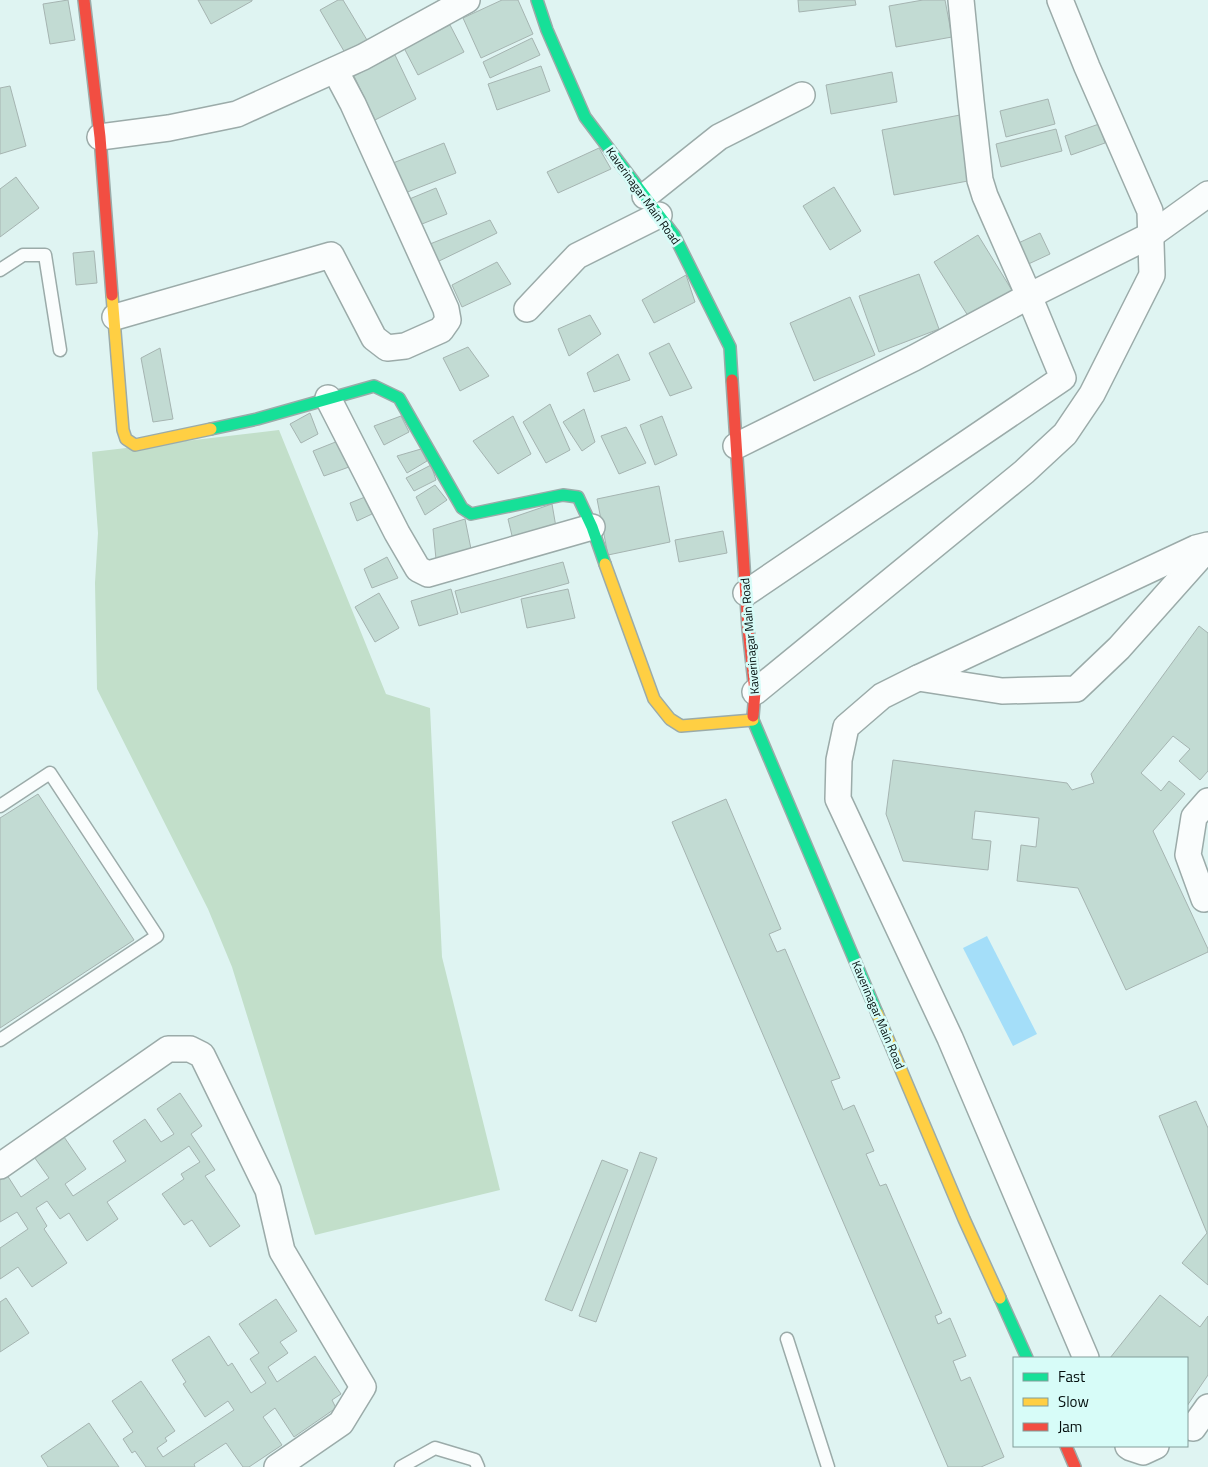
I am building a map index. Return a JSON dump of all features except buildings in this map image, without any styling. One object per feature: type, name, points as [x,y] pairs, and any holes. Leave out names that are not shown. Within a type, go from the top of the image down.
[{"type":"street","points":[[84,0],[100,136],[123,430],[126,439],[135,445],[257,419],[374,386],[399,398],[462,508],[471,514],[563,495],[578,497],[592,528],[654,699],[670,719],[681,726],[753,720]]},
{"type":"street","points":[[100,136],[169,128],[237,114],[363,57],[467,0]]},
{"type":"street","name":"Kaverinagar Main Road","points":[[537,0],[547,30],[586,117],[674,235],[730,347],[748,629],[756,692],[753,720],[964,1218],[1027,1357]]},
{"type":"street","points":[[746,593],[1063,378],[985,196],[980,180],[961,0]]},
{"type":"street","points":[[756,692],[1024,472],[1065,434],[1092,394],[1152,275],[1150,211],[1060,0]]},
{"type":"street","points":[[115,317],[331,255],[374,338],[387,348],[406,346],[441,330],[448,320],[446,309],[353,104],[335,70]]},
{"type":"street","points":[[527,310],[576,256],[652,206],[719,137],[802,95]]},
{"type":"street","points":[[736,446],[914,358],[1029,296],[1151,235],[1208,194]]},
{"type":"street","points":[[328,398],[418,569],[428,574],[592,528]]},
{"type":"street","points":[[918,678],[1002,691],[1076,689],[1120,648],[1208,546]]},
{"type":"street","points":[[1086,1357],[950,1038],[838,799],[839,760],[846,727],[882,696],[1196,548],[1208,546]]},
{"type":"street","points":[[1204,899],[1188,855],[1194,817],[1208,801]]},
{"type":"street","points":[[0,1166],[168,1049],[190,1049],[202,1055],[268,1190],[282,1251],[363,1387],[341,1423],[277,1467]]},
{"type":"street","points":[[1196,1428],[1208,1407]]},
{"type":"street","points":[[1066,1447],[1075,1467]]},
{"type":"street","points":[[1130,1447],[1143,1452],[1154,1447]]},
{"type":"lane","points":[[0,270],[23,255],[45,255],[60,350]]},
{"type":"lane","points":[[0,806],[50,773],[157,936],[0,1040]]},
{"type":"lane","points":[[787,1339],[828,1467]]},
{"type":"lane","points":[[400,1467],[435,1448],[475,1460],[478,1467]]},
{"type":"green space","points":[[279,430],[386,694],[430,708],[442,957],[500,1190],[315,1235],[232,967],[208,909],[97,689],[95,583],[98,533],[92,452]]},
{"type":"water","points":[[987,936],[1037,1034],[1013,1046],[963,948]]},
{"type":"traffic: fast","points":[[537,0],[547,30],[585,117],[674,235],[730,347],[732,380]]},
{"type":"traffic: fast","points":[[211,429],[257,419],[374,386],[399,398],[462,508],[471,514],[563,495],[578,497],[592,527],[605,564]]},
{"type":"traffic: fast","points":[[753,716],[753,720],[877,1013]]},
{"type":"traffic: fast","points":[[1000,1298],[1027,1357]]},
{"type":"traffic: slow","points":[[112,295],[123,430],[126,439],[135,445],[211,429]]},
{"type":"traffic: slow","points":[[605,564],[654,699],[670,719],[681,726],[753,720]]},
{"type":"traffic: slow","points":[[877,1013],[964,1219],[1000,1298]]},
{"type":"traffic: jam","points":[[84,0],[100,137],[112,295]]},
{"type":"traffic: jam","points":[[732,380],[748,629],[755,692],[753,716]]},
{"type":"traffic: jam","points":[[1066,1447],[1075,1467]]}]
